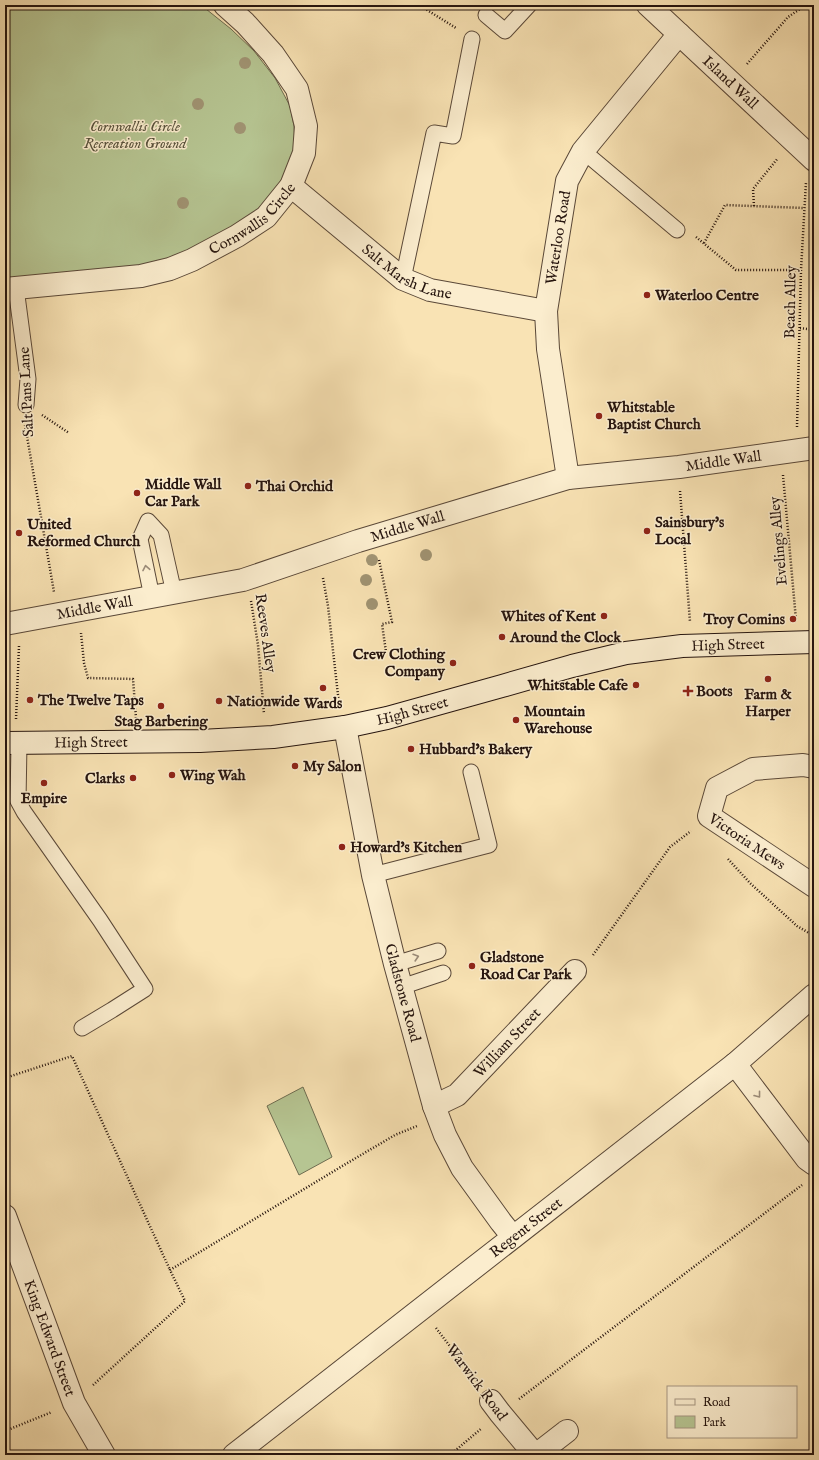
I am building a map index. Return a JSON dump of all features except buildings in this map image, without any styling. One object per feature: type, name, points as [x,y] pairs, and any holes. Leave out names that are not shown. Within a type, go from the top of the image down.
[{"type":"street","name":"Cornwallis Circle","points":[[10,289],[141,276],[170,269],[192,260],[237,236],[266,217],[291,186],[304,153],[306,126],[297,89],[273,54],[245,22],[225,5]]},
{"type":"street","name":"Island Wall","points":[[648,5],[805,151]]},
{"type":"street","name":"Waterloo Road","points":[[568,478],[548,349],[546,311],[568,181],[583,151],[679,34]]},
{"type":"street","name":"Salt Marsh Lane","points":[[291,186],[403,279],[430,290],[546,311]]},
{"type":"street","name":"Middle Wall","points":[[12,623],[247,579],[358,541],[568,478],[679,467],[797,451]]},
{"type":"street","name":"High Street","points":[[14,737],[200,741],[266,738],[344,727],[387,718],[572,666],[626,653],[682,646],[814,642]]},
{"type":"street","name":"Gladstone Road","points":[[344,727],[373,875],[395,964],[436,1112],[445,1135],[462,1168],[513,1237]]},
{"type":"street","name":"Victoria Mews","points":[[814,767],[803,765],[753,769],[717,788],[709,816],[814,886]]},
{"type":"street","name":"William Street","points":[[436,1112],[457,1095],[575,971]]},
{"type":"street","name":"Regent Street","points":[[234,1455],[735,1064],[814,995]]},
{"type":"street","points":[[735,1064],[807,1159],[811,1173]]},
{"type":"street","name":"King Edward Street","points":[[5,1216],[74,1403],[104,1455]]},
{"type":"street","name":"Warwick Road","points":[[496,1407],[535,1455],[567,1431]]},
{"type":"lane","points":[[486,15],[505,31],[529,5]]},
{"type":"lane","points":[[403,279],[434,133],[453,136],[472,39]]},
{"type":"lane","points":[[583,151],[677,230]]},
{"type":"lane","name":"Salt Pans Lane","points":[[10,289],[28,378],[26,405]]},
{"type":"lane","points":[[152,597],[140,539],[148,522],[161,535],[174,593]]},
{"type":"lane","points":[[14,737],[18,801],[24,812],[100,920],[145,989],[82,1028]]},
{"type":"lane","points":[[373,875],[489,845],[471,772]]},
{"type":"lane","points":[[395,964],[438,951]]},
{"type":"lane","points":[[402,987],[443,973]]},
{"type":"path","points":[[419,5],[472,39]]},
{"type":"path","points":[[731,82],[788,17],[806,5]]},
{"type":"path","points":[[754,206],[753,189],[779,156],[786,144],[805,151]]},
{"type":"path","name":"Beach Alley","points":[[797,451],[805,151]]},
{"type":"path","points":[[704,243],[725,205],[804,208]]},
{"type":"path","points":[[677,230],[691,233],[736,270],[801,270]]},
{"type":"path","points":[[800,328],[814,330]]},
{"type":"path","points":[[26,405],[69,433]]},
{"type":"path","name":"Salt Pans Lane","points":[[26,405],[25,424],[58,614]]},
{"type":"path","name":"Evelings Alley","points":[[797,451],[797,622]]},
{"type":"path","points":[[679,467],[690,624]]},
{"type":"path","points":[[358,541],[364,551],[365,557],[377,554],[392,622],[382,624],[386,652]]},
{"type":"path","points":[[318,555],[328,606],[344,727]]},
{"type":"path","name":"Reeves Alley","points":[[247,579],[258,645],[266,738]]},
{"type":"path","points":[[80,610],[84,663],[88,678],[133,679],[136,721]]},
{"type":"path","points":[[12,623],[19,630],[14,737]]},
{"type":"path","points":[[575,971],[592,956],[670,847],[709,816]]},
{"type":"path","points":[[726,856],[750,882],[796,926],[814,936]]},
{"type":"path","points":[[5,1078],[72,1056],[185,1301],[74,1403],[5,1430]]},
{"type":"path","points":[[170,1270],[436,1112]]},
{"type":"path","points":[[450,1455],[496,1407],[811,1173]]},
{"type":"path","name":"Warwick Road","points":[[422,1308],[496,1407]]},
{"type":"green space","name":"Cornwallis Circle Recreation Ground","points":[[5,5],[201,5],[231,29],[254,51],[275,78],[290,106],[294,126],[295,147],[286,174],[270,198],[249,217],[178,257],[145,267],[5,281]]},
{"type":"green space","points":[[303,1087],[332,1157],[299,1175],[267,1106]]},
{"type":"place","name":"Waterloo Centre","points":[[647,295]]},
{"type":"place","name":"Whitstable Baptist Church","points":[[599,416]]},
{"type":"place","name":"Thai Orchid","points":[[248,486]]},
{"type":"place","name":"Middle Wall Car Park","points":[[137,493]]},
{"type":"place","name":"Sainsbury's Local","points":[[647,531]]},
{"type":"place","name":"United Reformed Church","points":[[19,533]]},
{"type":"place","name":"Whites of Kent","points":[[604,616]]},
{"type":"place","name":"Troy Comins","points":[[793,619]]},
{"type":"place","name":"Around the Clock","points":[[502,637]]},
{"type":"place","name":"Crew Clothing Company","points":[[453,663]]},
{"type":"place","name":"Farm & Harper","points":[[768,679]]},
{"type":"place","name":"Whitstable Cafe","points":[[636,685]]},
{"type":"place","name":"Wards","points":[[323,688]]},
{"type":"place","name":"Boots","points":[[688,691]]},
{"type":"place","name":"The Twelve Taps","points":[[30,700]]},
{"type":"place","name":"Nationwide","points":[[219,701]]},
{"type":"place","name":"Stag Barbering","points":[[161,706]]},
{"type":"place","name":"Mountain Warehouse","points":[[516,720]]},
{"type":"place","name":"Hubbard's Bakery","points":[[411,749]]},
{"type":"place","name":"My Salon","points":[[295,766]]},
{"type":"place","name":"Wing Wah","points":[[172,775]]},
{"type":"place","name":"Clarks","points":[[133,778]]},
{"type":"place","name":"Empire","points":[[44,783]]},
{"type":"place","name":"Howard's Kitchen","points":[[342,847]]},
{"type":"place","name":"Gladstone Road Car Park","points":[[472,966]]}]
